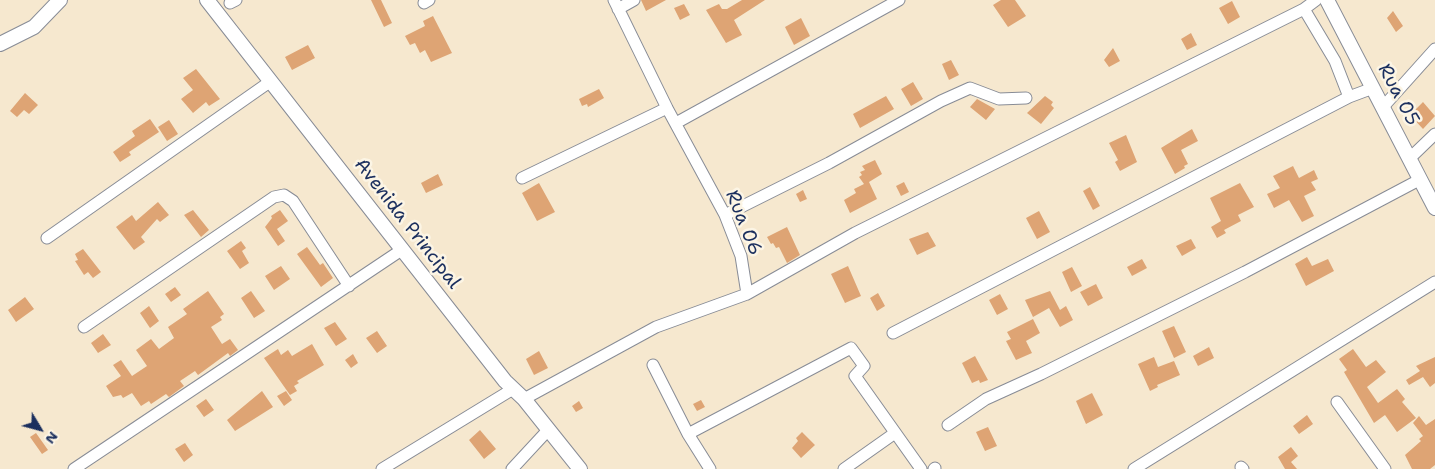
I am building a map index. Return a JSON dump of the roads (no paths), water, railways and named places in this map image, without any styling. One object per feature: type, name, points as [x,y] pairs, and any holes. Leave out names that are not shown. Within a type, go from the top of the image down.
[{"type":"street","points":[[0,44],[34,27],[60,0]]},
{"type":"street","name":"Avenida Principal","points":[[207,0],[513,389],[524,399],[578,468]]},
{"type":"street","points":[[616,5],[634,0]]},
{"type":"street","points":[[676,123],[900,0]]},
{"type":"street","points":[[524,399],[656,327],[747,294],[855,233],[1304,10],[1316,0]]},
{"type":"street","name":"Rua 05","points":[[1327,0],[1435,208]]},
{"type":"street","name":"Rua 06","points":[[616,5],[667,108],[725,215],[742,256],[747,294]]},
{"type":"street","points":[[1304,10],[1335,61],[1349,97]]},
{"type":"street","points":[[1383,107],[1435,49]]},
{"type":"street","points":[[47,238],[270,81]]},
{"type":"street","points":[[725,215],[829,163],[941,101],[970,88],[999,98],[1026,98]]},
{"type":"street","points":[[894,333],[1349,97],[1373,88]]},
{"type":"street","points":[[522,178],[667,108]]},
{"type":"street","points":[[1410,158],[1435,134]]},
{"type":"street","points":[[948,425],[986,399],[1041,374],[1236,277],[1421,179]]},
{"type":"street","points":[[84,327],[274,197],[284,195],[293,202],[349,286]]},
{"type":"street","points":[[74,469],[403,249]]},
{"type":"street","points":[[1134,469],[1435,282]]},
{"type":"street","points":[[688,434],[851,348],[864,366],[855,376],[921,469]]},
{"type":"street","points":[[653,365],[688,434],[710,469]]},
{"type":"street","points":[[382,469],[513,389]]},
{"type":"street","points":[[1337,402],[1385,469]]},
{"type":"street","points":[[512,469],[549,430]]},
{"type":"street","points":[[844,469],[895,433]]}]
